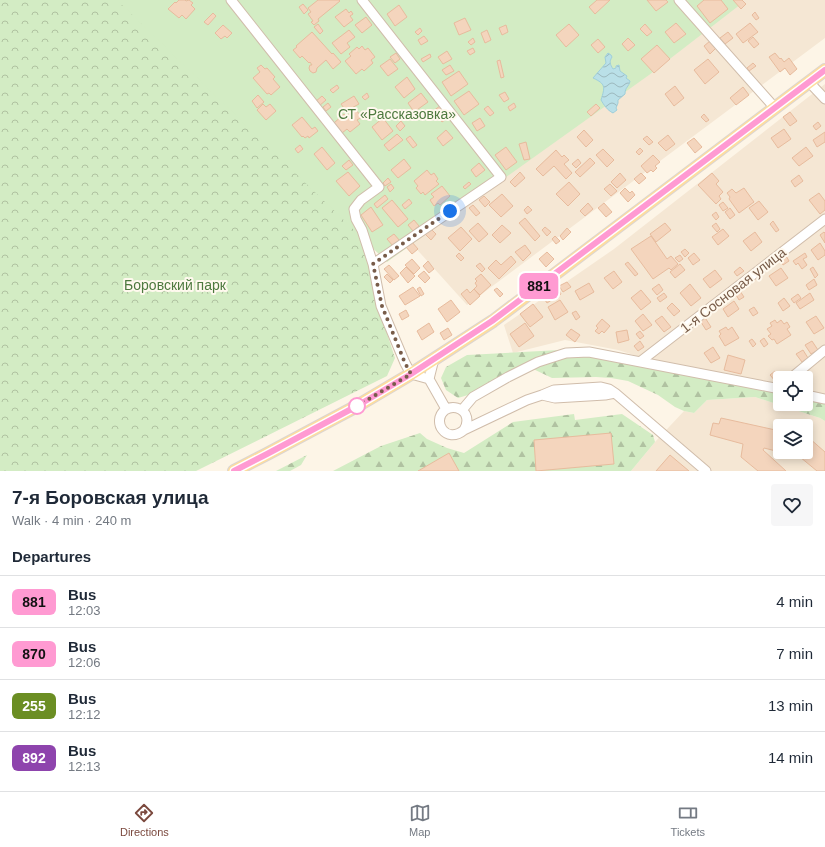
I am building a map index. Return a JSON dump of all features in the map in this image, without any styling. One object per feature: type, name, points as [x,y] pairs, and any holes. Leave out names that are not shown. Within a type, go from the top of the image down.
[{"type":"main road","points":[[234,471],[336,418],[411,374],[492,321],[825,70]]},
{"type":"street","points":[[231,0],[379,187],[361,200],[354,209],[356,219],[362,230],[373,264],[382,306],[405,363],[411,374],[429,379]]},
{"type":"street","points":[[362,0],[501,177],[373,264]]},
{"type":"street","points":[[679,0],[775,108]]},
{"type":"street","points":[[809,82],[825,100]]},
{"type":"street","name":"1-я Сосновая улица","points":[[641,362],[825,218]]},
{"type":"street","points":[[800,371],[825,350]]},
{"type":"street","points":[[462,410],[473,397],[508,377],[538,362],[566,353],[590,352],[773,387]]},
{"type":"street","points":[[434,359],[429,379],[446,409]]},
{"type":"street","points":[[464,430],[527,400],[554,390],[601,387],[609,389],[615,393],[706,471]]},
{"type":"street","points":[[813,396],[825,399]]},
{"type":"street","points":[[452,408],[462,410],[466,415],[467,420],[467,426],[464,430],[460,434],[455,435],[450,435],[445,432],[441,428],[440,423],[442,413],[446,409],[452,408]]},
{"type":"shaded area","name":"СТ «Рассказовка»","points":[[192,0],[825,0],[825,38],[467,305]]},
{"type":"shaded area","points":[[825,84],[825,415],[813,408],[813,371],[773,371],[773,399],[618,350],[565,340],[513,353],[504,325],[614,249]]},
{"type":"shaded area","points":[[755,397],[773,403],[773,411],[798,411],[820,418],[825,421],[825,471],[631,471],[655,442],[684,411],[694,413],[707,400]]},
{"type":"green space","name":"Боровский парк","points":[[0,0],[131,0],[348,208],[367,251],[378,306],[395,358],[387,376],[196,471],[0,471]]},
{"type":"green space","name":"СТ «Рассказовка»","points":[[117,0],[738,0],[741,4],[649,75],[387,262]]},
{"type":"green space","points":[[560,350],[773,388],[773,403],[755,397],[707,400],[694,413],[675,407],[658,395],[628,381],[596,377],[552,378],[529,367],[468,395],[458,398],[446,390],[441,378],[446,367],[467,355]]},
{"type":"green space","points":[[813,396],[825,399],[825,421],[798,411],[813,411]]},
{"type":"green space","points":[[574,414],[575,420],[622,414],[653,435],[655,442],[631,471],[333,471],[381,446],[420,433],[427,439],[447,448],[464,453],[513,422]]},
{"type":"green space","points":[[307,455],[301,465],[290,471],[276,471]]},
{"type":"water","points":[[608,53],[612,57],[610,63],[613,69],[619,65],[620,71],[627,76],[626,78],[630,81],[625,94],[618,100],[617,110],[613,113],[607,109],[601,100],[604,89],[602,84],[593,78],[606,63],[605,57]]},
{"type":"building","points":[[179,0],[189,0],[193,3],[191,5],[195,9],[186,19],[182,15],[179,18],[168,9]]},
{"type":"building","points":[[318,0],[340,1],[318,19],[319,21],[314,25],[308,14],[311,12],[308,8]]},
{"type":"building","points":[[597,0],[610,0],[595,14],[589,7]]},
{"type":"building","points":[[647,0],[666,0],[668,2],[656,11]]},
{"type":"building","points":[[704,0],[721,0],[728,9],[710,23],[697,6]]},
{"type":"building","points":[[733,0],[742,0],[746,4],[741,9]]},
{"type":"building","points":[[303,4],[308,10],[304,14],[299,7]]},
{"type":"building","points":[[399,5],[407,17],[395,26],[387,14]]},
{"type":"building","points":[[346,9],[349,13],[351,11],[353,14],[350,16],[353,20],[344,27],[335,17]]},
{"type":"building","points":[[755,12],[759,18],[756,20],[752,15]]},
{"type":"building","points":[[213,13],[216,16],[208,25],[204,22]]},
{"type":"building","points":[[366,17],[372,25],[362,33],[355,25]]},
{"type":"building","points":[[465,18],[471,30],[459,35],[454,23]]},
{"type":"building","points":[[676,23],[686,34],[674,43],[665,32]]},
{"type":"building","points":[[750,23],[758,32],[743,43],[736,34]]},
{"type":"building","points":[[318,24],[323,31],[320,34],[314,27]]},
{"type":"building","points":[[569,24],[579,35],[566,47],[556,35]]},
{"type":"building","points":[[645,24],[652,32],[647,36],[640,29]]},
{"type":"building","points":[[223,25],[232,33],[227,38],[225,36],[221,39],[215,33]]},
{"type":"building","points":[[506,25],[508,32],[502,35],[499,28]]},
{"type":"building","points":[[420,28],[422,31],[418,35],[415,32]]},
{"type":"building","points":[[349,30],[355,37],[347,43],[350,47],[341,54],[332,43]]},
{"type":"building","points":[[487,30],[491,40],[485,43],[481,33]]},
{"type":"building","points":[[312,32],[341,62],[333,69],[326,60],[317,68],[316,72],[313,73],[309,68],[310,65],[312,65],[310,62],[309,63],[302,56],[300,58],[293,50]]},
{"type":"building","points":[[728,32],[733,38],[725,44],[720,38]]},
{"type":"building","points":[[424,36],[428,41],[421,45],[418,40]]},
{"type":"building","points":[[753,37],[759,44],[754,48],[748,41]]},
{"type":"building","points":[[473,38],[475,42],[471,45],[468,42]]},
{"type":"building","points":[[628,38],[635,45],[628,51],[622,44]]},
{"type":"building","points":[[598,39],[605,47],[598,53],[591,45]]},
{"type":"building","points":[[710,41],[716,48],[710,54],[704,46]]},
{"type":"building","points":[[657,45],[670,59],[654,73],[641,59]]},
{"type":"building","points":[[362,46],[365,50],[368,48],[375,57],[371,60],[373,63],[364,71],[362,69],[356,74],[345,61],[351,56],[349,54],[357,47],[359,49]]},
{"type":"building","points":[[473,48],[475,52],[470,55],[467,51]]},
{"type":"building","points":[[447,51],[452,59],[443,64],[438,57]]},
{"type":"building","points":[[396,53],[400,59],[395,63],[390,57]]},
{"type":"building","points":[[775,53],[784,62],[789,58],[797,69],[790,75],[785,68],[780,72],[769,57]]},
{"type":"building","points":[[430,54],[431,57],[423,62],[421,59]]},
{"type":"building","points":[[390,59],[398,69],[388,76],[380,66]]},
{"type":"building","points":[[708,59],[719,72],[705,84],[694,70]]},
{"type":"building","points":[[500,60],[504,77],[501,78],[497,61]]},
{"type":"building","points":[[753,63],[756,66],[749,71],[747,68]]},
{"type":"building","points":[[261,65],[265,69],[267,68],[275,77],[273,79],[280,87],[271,95],[269,93],[267,94],[253,78],[260,72],[257,68]]},
{"type":"building","points":[[450,65],[454,71],[446,75],[442,70]]},
{"type":"building","points":[[459,71],[468,84],[451,96],[442,82]]},
{"type":"building","points":[[407,77],[415,89],[404,98],[395,87]]},
{"type":"building","points":[[337,85],[339,88],[333,93],[330,90]]},
{"type":"building","points":[[675,86],[684,98],[674,106],[665,94]]},
{"type":"building","points":[[743,87],[749,95],[736,105],[730,98]]},
{"type":"building","points":[[469,91],[479,104],[464,115],[454,101]]},
{"type":"building","points":[[505,92],[509,99],[504,102],[499,95]]},
{"type":"building","points":[[367,93],[369,97],[365,100],[362,97]]},
{"type":"building","points":[[421,93],[428,102],[414,112],[408,103]]},
{"type":"building","points":[[258,95],[264,102],[257,108],[252,101]]},
{"type":"building","points":[[322,96],[326,100],[319,106],[315,102]]},
{"type":"building","points":[[354,96],[359,104],[346,111],[341,104]]},
{"type":"building","points":[[328,103],[331,107],[326,111],[323,107]]},
{"type":"building","points":[[514,103],[516,107],[510,111],[508,107]]},
{"type":"building","points":[[263,104],[266,107],[270,104],[276,111],[266,120],[257,110]]},
{"type":"building","points":[[596,104],[600,108],[591,116],[587,112]]},
{"type":"building","points":[[440,106],[449,117],[442,122],[433,111]]},
{"type":"building","points":[[488,106],[494,113],[490,116],[484,109]]},
{"type":"building","points":[[355,109],[362,117],[357,120],[360,124],[350,132],[347,129],[342,133],[334,123],[344,114],[346,117]]},
{"type":"building","points":[[790,112],[797,121],[790,126],[783,117]]},
{"type":"building","points":[[704,114],[709,120],[706,122],[701,117]]},
{"type":"building","points":[[302,117],[312,129],[315,127],[318,131],[309,138],[308,136],[305,138],[303,136],[302,137],[292,125]]},
{"type":"building","points":[[383,118],[393,131],[382,140],[372,127]]},
{"type":"building","points":[[480,118],[485,126],[477,131],[472,123]]},
{"type":"building","points":[[401,121],[405,126],[400,131],[396,126]]},
{"type":"building","points":[[818,122],[821,126],[816,130],[813,126]]},
{"type":"building","points":[[784,129],[791,139],[778,148],[771,138]]},
{"type":"building","points":[[446,130],[453,138],[443,146],[437,138]]},
{"type":"building","points":[[584,130],[593,140],[586,147],[577,137]]},
{"type":"building","points":[[825,132],[825,142],[817,147],[813,140]]},
{"type":"building","points":[[397,134],[403,140],[389,151],[384,145]]},
{"type":"building","points":[[668,135],[675,144],[666,151],[658,143]]},
{"type":"building","points":[[410,136],[417,145],[413,148],[406,139]]},
{"type":"building","points":[[647,136],[653,142],[649,145],[643,139]]},
{"type":"building","points":[[694,138],[702,147],[695,153],[687,143]]},
{"type":"building","points":[[526,142],[530,159],[524,160],[519,144]]},
{"type":"building","points":[[300,145],[303,149],[298,153],[295,149]]},
{"type":"building","points":[[322,147],[335,163],[327,170],[314,154]]},
{"type":"building","points":[[506,147],[517,162],[506,170],[495,155]]},
{"type":"building","points":[[806,147],[813,156],[799,166],[792,158]]},
{"type":"building","points":[[640,148],[643,151],[639,155],[636,152]]},
{"type":"building","points":[[603,149],[614,160],[607,167],[596,155]]},
{"type":"building","points":[[556,150],[562,157],[564,155],[569,160],[564,164],[572,173],[566,179],[554,166],[543,176],[536,169]]},
{"type":"building","points":[[653,155],[660,162],[655,166],[657,168],[653,172],[651,170],[647,173],[641,166]]},
{"type":"building","points":[[590,158],[595,163],[580,177],[575,172]]},
{"type":"building","points":[[404,159],[411,168],[398,178],[391,170]]},
{"type":"building","points":[[578,159],[581,163],[576,168],[572,164]]},
{"type":"building","points":[[349,160],[353,165],[346,170],[342,166]]},
{"type":"building","points":[[479,163],[485,170],[476,177],[471,170]]},
{"type":"building","points":[[427,170],[431,175],[434,173],[438,179],[436,181],[439,184],[425,195],[423,192],[421,194],[416,188],[418,186],[414,181]]},
{"type":"building","points":[[348,172],[360,186],[349,196],[336,181]]},
{"type":"building","points":[[520,172],[525,178],[515,187],[510,182]]},
{"type":"building","points":[[620,173],[626,180],[617,188],[611,182]]},
{"type":"building","points":[[641,173],[646,178],[639,184],[634,179]]},
{"type":"building","points":[[712,173],[719,181],[716,184],[723,192],[719,196],[721,199],[716,204],[698,185]]},
{"type":"building","points":[[799,175],[803,181],[795,187],[791,181]]},
{"type":"building","points":[[388,178],[391,182],[385,186],[383,183]]},
{"type":"building","points":[[469,182],[471,184],[465,189],[463,187]]},
{"type":"building","points":[[569,182],[580,194],[568,206],[556,194]]},
{"type":"building","points":[[391,184],[394,188],[390,192],[387,187]]},
{"type":"building","points":[[610,184],[617,191],[611,196],[604,189]]},
{"type":"building","points":[[442,186],[450,196],[440,205],[438,203],[434,206],[430,200],[434,197],[431,194]]},
{"type":"building","points":[[625,188],[630,193],[632,191],[635,195],[628,202],[620,193]]},
{"type":"building","points":[[744,188],[754,202],[739,213],[729,199],[730,197],[727,193],[732,189],[736,193]]},
{"type":"building","points":[[819,193],[825,201],[825,210],[820,214],[809,200]]},
{"type":"building","points":[[502,194],[513,206],[501,217],[489,205]]},
{"type":"building","points":[[385,195],[388,199],[377,208],[374,204]]},
{"type":"building","points":[[484,196],[490,202],[485,207],[479,200]]},
{"type":"building","points":[[409,199],[412,203],[405,209],[402,205]]},
{"type":"building","points":[[392,200],[408,219],[398,227],[382,208]]},
{"type":"building","points":[[759,201],[768,212],[758,220],[749,208]]},
{"type":"building","points":[[723,202],[728,208],[723,211],[719,205]]},
{"type":"building","points":[[588,203],[593,209],[585,216],[580,211]]},
{"type":"building","points":[[604,203],[612,212],[606,217],[598,208]]},
{"type":"building","points":[[473,205],[480,213],[476,216],[469,208]]},
{"type":"building","points":[[528,206],[532,210],[527,214],[524,210]]},
{"type":"building","points":[[371,207],[383,225],[372,232],[361,215]]},
{"type":"building","points":[[730,208],[735,215],[730,219],[725,212]]},
{"type":"building","points":[[716,212],[719,217],[716,220],[712,215]]},
{"type":"building","points":[[525,218],[540,236],[535,241],[519,223]]},
{"type":"building","points":[[414,220],[419,226],[413,231],[408,225]]},
{"type":"building","points":[[773,221],[779,230],[776,232],[770,224]]},
{"type":"building","points":[[478,223],[488,234],[479,242],[469,231]]},
{"type":"building","points":[[665,223],[671,230],[656,242],[650,234]]},
{"type":"building","points":[[716,223],[720,229],[717,232],[712,226]]},
{"type":"building","points":[[502,225],[511,233],[500,243],[492,235]]},
{"type":"building","points":[[461,227],[472,239],[460,251],[448,238]]},
{"type":"building","points":[[545,227],[551,232],[547,236],[542,230]]},
{"type":"building","points":[[567,228],[571,232],[563,240],[560,236]]},
{"type":"building","points":[[431,229],[436,234],[431,240],[425,234]]},
{"type":"building","points":[[723,229],[729,236],[718,245],[712,237]]},
{"type":"building","points":[[755,232],[762,242],[751,251],[743,241]]},
{"type":"building","points":[[824,232],[825,233],[825,243],[820,235]]},
{"type":"building","points":[[394,234],[400,241],[393,246],[387,239]]},
{"type":"building","points":[[555,236],[560,241],[556,244],[552,239]]},
{"type":"building","points":[[651,236],[667,259],[671,256],[678,264],[671,270],[669,268],[653,279],[631,249]]},
{"type":"building","points":[[412,242],[418,249],[412,254],[406,247]]},
{"type":"building","points":[[820,243],[825,251],[825,255],[818,260],[811,250]]},
{"type":"building","points":[[525,245],[531,253],[523,261],[515,252]]},
{"type":"building","points":[[685,249],[689,253],[685,257],[681,252]]},
{"type":"building","points":[[547,252],[554,259],[546,267],[539,259]]},
{"type":"building","points":[[459,253],[464,258],[461,261],[456,256]]},
{"type":"building","points":[[694,253],[700,260],[693,265],[688,258]]},
{"type":"building","points":[[805,253],[807,257],[803,259],[807,265],[802,269],[798,263],[796,265],[793,261]]},
{"type":"building","points":[[785,254],[789,261],[783,265],[779,258]]},
{"type":"building","points":[[680,255],[683,259],[679,262],[675,258]]},
{"type":"building","points":[[511,256],[516,262],[499,279],[488,268],[496,260],[501,265]]},
{"type":"building","points":[[412,259],[420,268],[414,274],[405,265]]},
{"type":"building","points":[[428,261],[434,269],[429,273],[423,266]]},
{"type":"building","points":[[628,262],[638,274],[635,276],[625,264]]},
{"type":"building","points":[[480,263],[485,269],[482,272],[476,266]]},
{"type":"building","points":[[680,264],[685,270],[675,278],[670,272]]},
{"type":"building","points":[[389,265],[399,276],[394,280],[384,269]]},
{"type":"building","points":[[406,267],[415,276],[408,283],[400,273]]},
{"type":"building","points":[[740,267],[744,271],[737,276],[734,272]]},
{"type":"building","points":[[813,267],[818,275],[815,278],[810,269]]},
{"type":"building","points":[[781,268],[788,278],[776,286],[769,276]]},
{"type":"building","points":[[715,270],[722,279],[710,288],[703,279]]},
{"type":"building","points":[[424,271],[430,278],[425,283],[418,276]]},
{"type":"building","points":[[614,271],[622,282],[613,289],[604,278]]},
{"type":"building","points":[[387,274],[393,280],[390,283],[384,277]]},
{"type":"building","points":[[481,274],[491,285],[480,295],[474,289],[477,286],[475,283],[477,281],[475,279]]},
{"type":"building","points":[[814,279],[817,285],[809,290],[806,285]]},
{"type":"building","points":[[567,282],[571,287],[563,292],[559,286]]},
{"type":"building","points":[[589,283],[594,292],[580,300],[575,291]]},
{"type":"building","points":[[659,284],[663,290],[657,295],[652,289]]},
{"type":"building","points":[[690,284],[701,298],[691,306],[680,293]]},
{"type":"building","points":[[413,287],[420,296],[405,305],[399,296]]},
{"type":"building","points":[[420,287],[424,294],[421,296],[417,289]]},
{"type":"building","points":[[497,288],[503,294],[500,297],[494,290]]},
{"type":"building","points":[[558,288],[561,294],[547,303],[543,297]]},
{"type":"building","points":[[738,288],[744,297],[739,300],[734,291]]},
{"type":"building","points":[[467,289],[470,293],[474,289],[480,296],[470,305],[461,294]]},
{"type":"building","points":[[641,290],[651,302],[641,310],[631,298]]},
{"type":"building","points":[[664,293],[667,297],[660,302],[657,298]]},
{"type":"building","points":[[810,293],[814,300],[800,309],[796,303]]},
{"type":"building","points":[[798,294],[801,298],[794,303],[791,299]]},
{"type":"building","points":[[784,298],[790,306],[783,311],[778,303]]},
{"type":"building","points":[[451,300],[460,312],[447,322],[438,309]]},
{"type":"building","points":[[560,300],[568,312],[555,320],[548,307]]},
{"type":"building","points":[[734,301],[739,309],[728,317],[723,309]]},
{"type":"building","points":[[672,303],[680,311],[674,316],[667,308]]},
{"type":"building","points":[[533,304],[543,317],[530,327],[520,314]]},
{"type":"building","points":[[754,307],[758,313],[753,316],[749,310]]},
{"type":"building","points":[[406,310],[409,316],[402,320],[399,314]]},
{"type":"building","points":[[576,311],[580,317],[576,320],[572,313]]},
{"type":"building","points":[[643,314],[652,325],[643,331],[635,321]]},
{"type":"building","points":[[662,316],[671,327],[664,332],[655,321]]},
{"type":"building","points":[[704,316],[711,327],[706,330],[699,319]]},
{"type":"building","points":[[816,316],[824,328],[814,334],[806,322]]},
{"type":"building","points":[[602,319],[610,326],[604,333],[602,331],[599,334],[595,331],[598,328],[596,326]]},
{"type":"building","points":[[775,320],[777,323],[781,320],[784,324],[787,322],[790,327],[787,329],[791,335],[777,344],[774,339],[772,340],[768,336],[771,334],[767,329],[772,326],[770,323]]},
{"type":"building","points":[[429,323],[434,332],[422,340],[417,331]]},
{"type":"building","points":[[525,323],[534,336],[519,347],[510,334]]},
{"type":"building","points":[[726,327],[728,330],[732,327],[739,338],[725,346],[719,336],[721,334],[719,331]]},
{"type":"building","points":[[448,328],[452,335],[444,340],[440,333]]},
{"type":"building","points":[[571,329],[580,335],[575,342],[566,335]]},
{"type":"building","points":[[627,330],[629,340],[618,343],[616,332]]},
{"type":"building","points":[[640,331],[644,336],[640,339],[636,334]]},
{"type":"building","points":[[764,338],[768,344],[764,347],[760,341]]},
{"type":"building","points":[[752,339],[756,344],[753,347],[749,341]]},
{"type":"building","points":[[640,341],[644,347],[638,351],[634,346]]},
{"type":"building","points":[[812,341],[818,350],[811,354],[805,345]]},
{"type":"building","points":[[713,347],[720,358],[711,363],[704,353]]},
{"type":"building","points":[[803,350],[808,358],[802,362],[796,354]]},
{"type":"building","points":[[728,355],[745,360],[741,374],[724,370]]},
{"type":"building","points":[[721,418],[773,429],[773,450],[764,448],[763,450],[786,471],[758,471],[741,457],[743,444],[710,435],[713,423],[719,424]]},
{"type":"building","points":[[611,433],[614,464],[536,471],[534,440]]},
{"type":"building","points":[[813,442],[825,452],[825,471],[817,471],[802,459],[813,459]]},
{"type":"building","points":[[449,453],[459,471],[418,471]]},
{"type":"building","points":[[670,455],[689,471],[656,471]]},
{"type":"bus line","name":"881","points":[[234,471],[357,406],[411,374],[492,321],[825,70]]},
{"type":"route","points":[[357,406],[411,374],[405,363],[382,306],[373,264],[450,211]]}]
